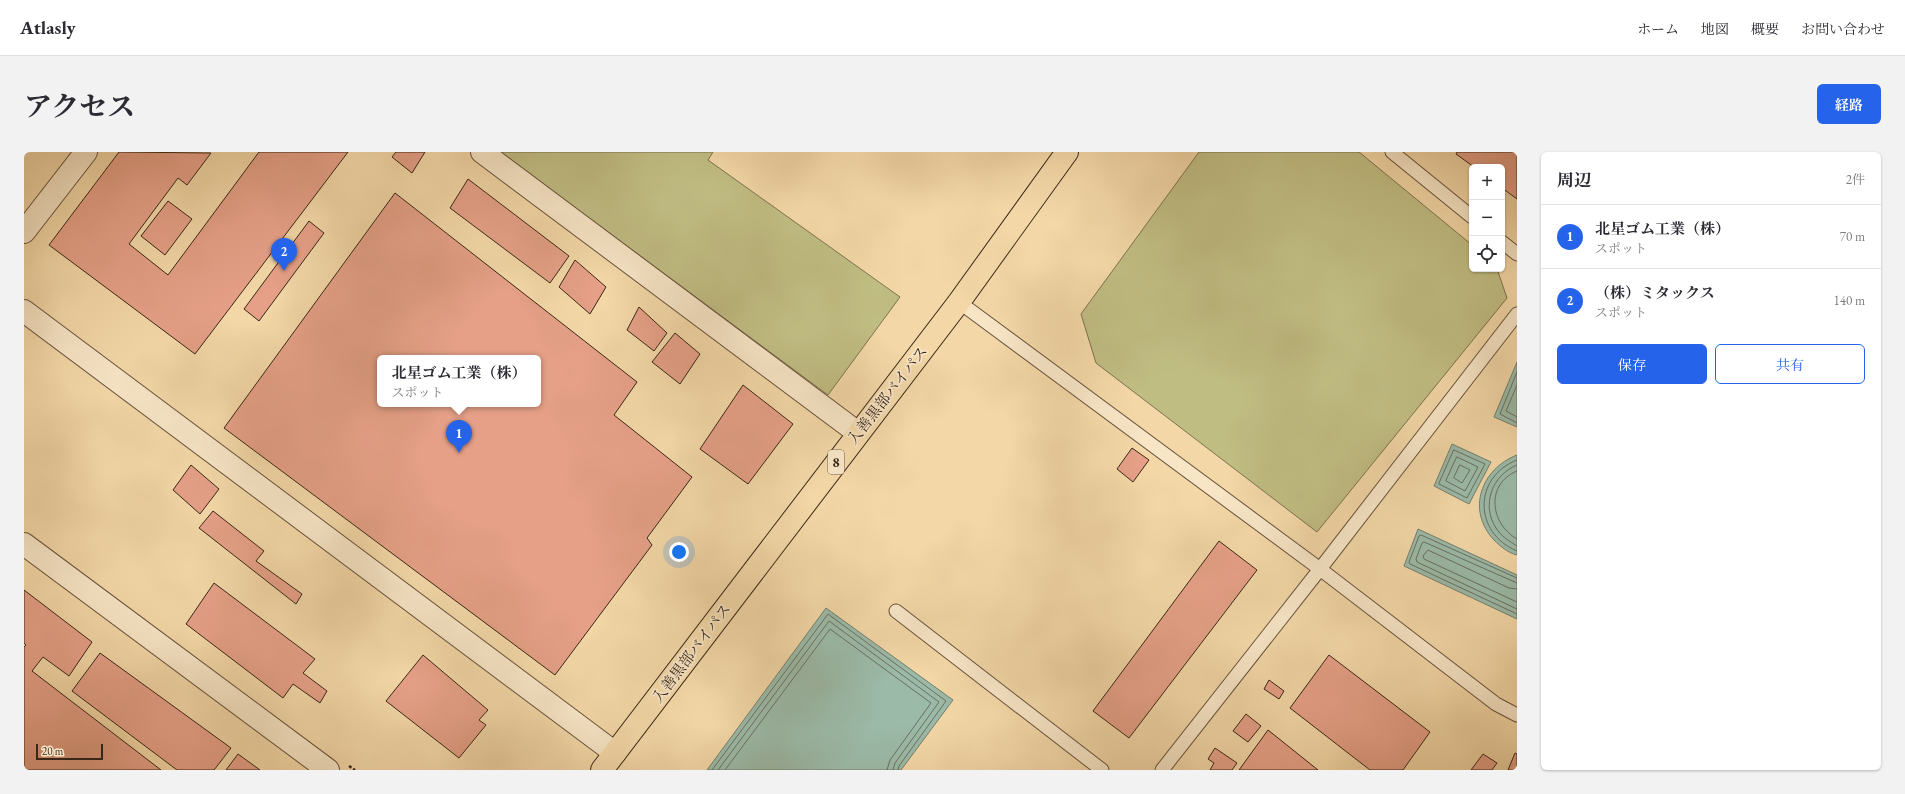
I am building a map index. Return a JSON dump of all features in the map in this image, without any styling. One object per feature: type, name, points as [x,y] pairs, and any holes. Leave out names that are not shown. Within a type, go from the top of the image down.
[{"type":"highway","name":"入善黒部バイパス","points":[[602,770],[959,302],[1067,152]]},
{"type":"street","points":[[24,232],[86,152]]},
{"type":"street","points":[[482,152],[858,433]]},
{"type":"street","points":[[24,312],[616,753]]},
{"type":"street","points":[[24,544],[328,770]]},
{"type":"lane","points":[[1392,152],[1469,215]]},
{"type":"lane","points":[[1505,244],[1517,254]]},
{"type":"lane","points":[[959,302],[1320,569],[1496,704],[1517,715]]},
{"type":"lane","points":[[1162,770],[1517,314]]},
{"type":"lane","points":[[896,611],[1102,770]]},
{"type":"shaded area","points":[[500,152],[713,152],[708,160],[900,297],[828,395]]},
{"type":"shaded area","points":[[1199,152],[1359,152],[1469,243],[1469,272],[1498,272],[1507,298],[1317,532],[1096,363],[1081,314]]},
{"type":"water","points":[[1517,362],[1517,427],[1494,417]]},
{"type":"water","points":[[1452,444],[1491,462],[1469,504],[1434,486]]},
{"type":"water","points":[[1517,455],[1517,555],[1502,547],[1494,540],[1485,528],[1479,504],[1487,480],[1494,470],[1505,461]]},
{"type":"water","points":[[1418,529],[1517,575],[1517,619],[1404,566]]},
{"type":"water","points":[[826,608],[953,700],[901,770],[707,770]]},
{"type":"building","points":[[119,152],[211,153],[187,185],[178,178],[129,244],[168,275],[259,152],[348,152],[195,354],[49,245]]},
{"type":"building","points":[[396,152],[425,152],[412,173],[392,157]]},
{"type":"building","points":[[1457,152],[1517,152],[1517,199],[1505,190],[1505,164],[1470,164],[1456,154]]},
{"type":"building","points":[[468,179],[569,256],[550,283],[450,208]]},
{"type":"building","points":[[395,193],[637,382],[614,415],[692,477],[647,538],[652,545],[555,675],[224,428]]},
{"type":"building","points":[[168,201],[192,219],[165,255],[141,236]]},
{"type":"building","points":[[309,221],[324,233],[259,321],[244,309]]},
{"type":"building","points":[[575,260],[606,287],[590,314],[559,287]]},
{"type":"building","points":[[639,307],[667,333],[654,351],[627,330]]},
{"type":"building","points":[[675,333],[700,354],[680,384],[652,362]]},
{"type":"building","points":[[743,385],[793,424],[748,484],[700,449]]},
{"type":"building","points":[[1132,448],[1149,460],[1133,482],[1117,469]]},
{"type":"building","points":[[191,465],[219,489],[200,514],[173,490]]},
{"type":"building","points":[[213,511],[264,551],[256,561],[302,594],[296,604],[199,528]]},
{"type":"building","points":[[1219,541],[1257,570],[1129,738],[1093,711]]},
{"type":"building","points":[[214,583],[315,659],[303,673],[327,691],[320,703],[293,684],[283,698],[186,624]]},
{"type":"building","points":[[24,590],[92,642],[69,676],[43,657],[32,671],[161,770],[24,770],[24,647],[26,645],[24,643]]},
{"type":"building","points":[[100,653],[231,748],[214,770],[177,770],[72,691]]},
{"type":"building","points":[[423,655],[488,710],[479,720],[486,725],[459,758],[386,701]]},
{"type":"building","points":[[1329,655],[1430,732],[1403,770],[1370,770],[1290,708]]},
{"type":"building","points":[[1269,680],[1284,691],[1279,699],[1264,689]]},
{"type":"building","points":[[1246,714],[1261,726],[1248,742],[1233,731]]},
{"type":"building","points":[[1268,730],[1318,770],[1239,770]]},
{"type":"building","points":[[1215,748],[1237,763],[1232,770],[1210,770],[1214,763],[1208,759]]},
{"type":"building","points":[[1515,753],[1517,754],[1517,770],[1508,770]]},
{"type":"building","points":[[238,754],[260,770],[226,770]]},
{"type":"building","points":[[1483,754],[1497,763],[1492,770],[1471,770]]},
{"type":"place","name":"（株）ミタックス","points":[[284,271]]},
{"type":"place","name":"北星ゴム工業（株）","points":[[459,453]]}]
